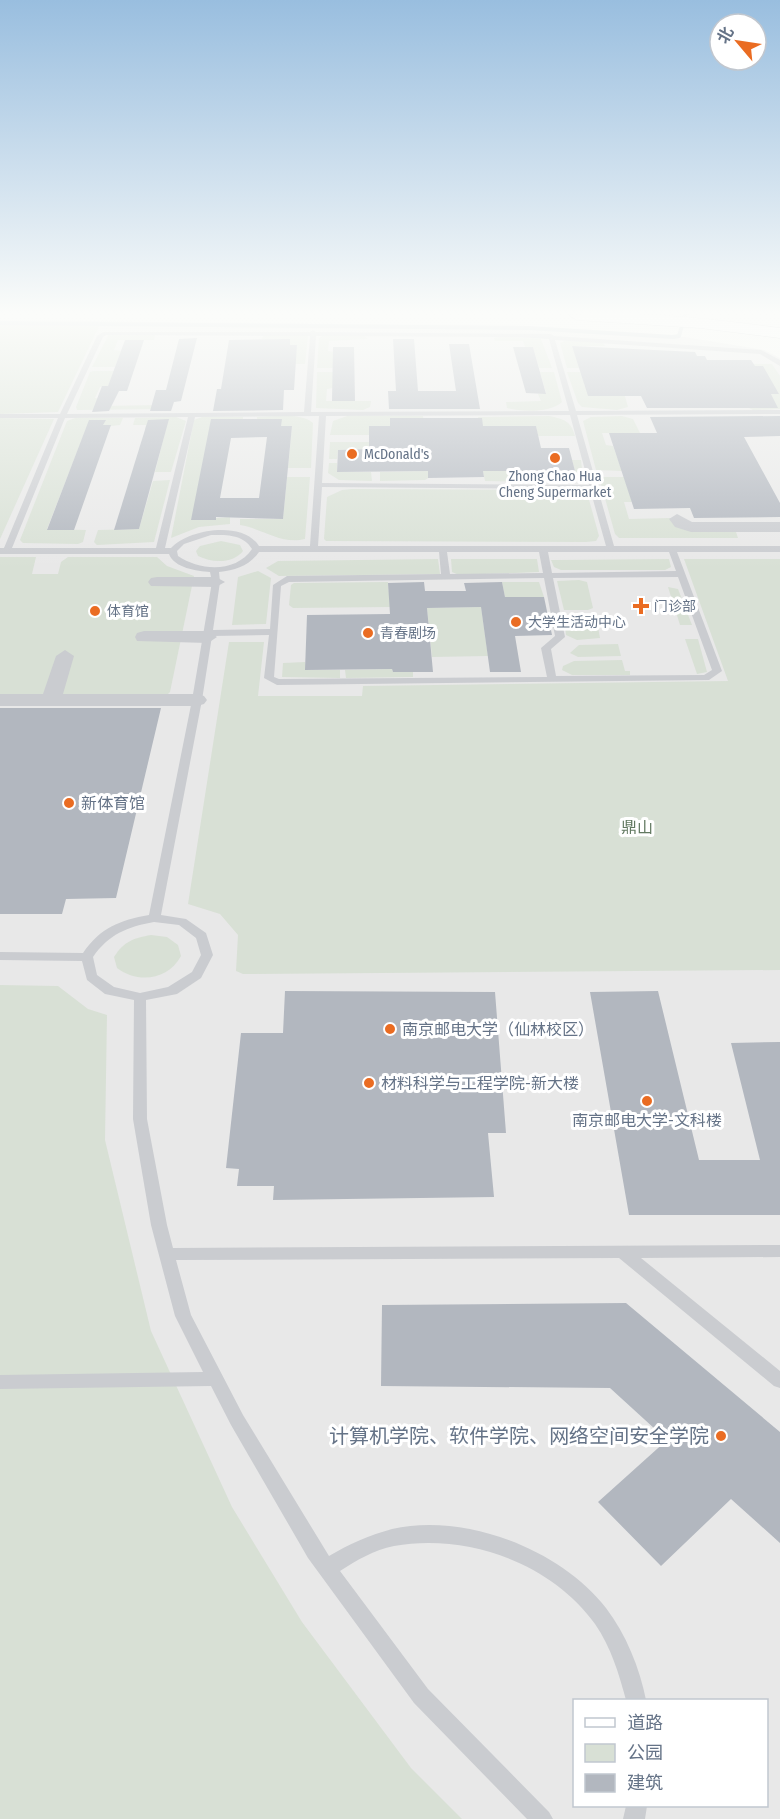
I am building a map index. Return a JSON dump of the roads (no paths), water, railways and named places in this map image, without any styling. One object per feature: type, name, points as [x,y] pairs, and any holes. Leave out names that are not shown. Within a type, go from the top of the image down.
[{"type":"street","points":[[677,519],[691,527],[739,523],[780,527]]},
{"type":"street","points":[[739,523],[749,549]]},
{"type":"street","points":[[157,582],[215,575]]},
{"type":"street","points":[[144,638],[208,635]]},
{"type":"street","points":[[51,700],[65,656]]},
{"type":"street","points":[[0,700],[198,700]]},
{"type":"lane","points":[[70,400],[4,551],[173,551],[181,542],[189,538],[222,533],[250,540],[256,549]]},
{"type":"lane","points":[[307,413],[308,400]]},
{"type":"lane","points":[[570,400],[611,549]]},
{"type":"lane","points":[[0,416],[780,412]]},
{"type":"lane","points":[[160,551],[192,414]]},
{"type":"lane","points":[[314,549],[323,414]]},
{"type":"lane","points":[[319,485],[594,486]]},
{"type":"lane","points":[[173,551],[180,562],[215,575],[248,560],[256,549]]},
{"type":"lane","points":[[256,549],[780,549]]},
{"type":"lane","points":[[443,549],[446,578]]},
{"type":"lane","points":[[543,549],[560,636],[546,648],[552,679]]},
{"type":"lane","points":[[672,549],[717,671],[706,678],[277,682],[269,678],[277,585],[287,579],[681,574]]},
{"type":"lane","points":[[154,918],[198,700],[215,575]]},
{"type":"lane","points":[[208,635],[274,632]]},
{"type":"lane","points":[[154,918],[182,922],[202,936],[207,955],[197,975],[172,991],[140,997],[110,991],[91,976],[87,957],[99,937],[123,923],[154,918]]},
{"type":"lane","points":[[0,956],[87,957]]},
{"type":"lane","points":[[140,997],[140,1119],[166,1254],[183,1316],[237,1420],[327,1568],[421,1696],[542,1819]]},
{"type":"lane","points":[[166,1254],[780,1251]]},
{"type":"lane","points":[[623,1252],[780,1381]]},
{"type":"lane","points":[[0,1382],[215,1379]]},
{"type":"lane","points":[[327,1568],[341,1557],[393,1536],[421,1533],[503,1545],[534,1559],[593,1607],[617,1645],[635,1699]]},
{"type":"place","name":"McDonald's","points":[[352,454]]},
{"type":"place","name":"Zhong Chao Hua Cheng Supermarket","points":[[555,458]]},
{"type":"place","name":"门诊部","points":[[641,606]]},
{"type":"place","name":"体育馆","points":[[95,611]]},
{"type":"place","name":"大学生活动中心","points":[[516,622]]},
{"type":"place","name":"青春剧场","points":[[368,633]]},
{"type":"place","name":"新体育馆","points":[[69,803]]},
{"type":"place","name":"南京邮电大学（仙林校区）","points":[[390,1029]]},
{"type":"place","name":"材料科学与工程学院-新大楼","points":[[369,1083]]},
{"type":"place","name":"南京邮电大学-文科楼","points":[[647,1101]]},
{"type":"place","name":"计算机学院、软件学院、网络空间安全学院","points":[[721,1436]]},
{"type":"park label","name":"鼎山","points":[[637,827]]}]
